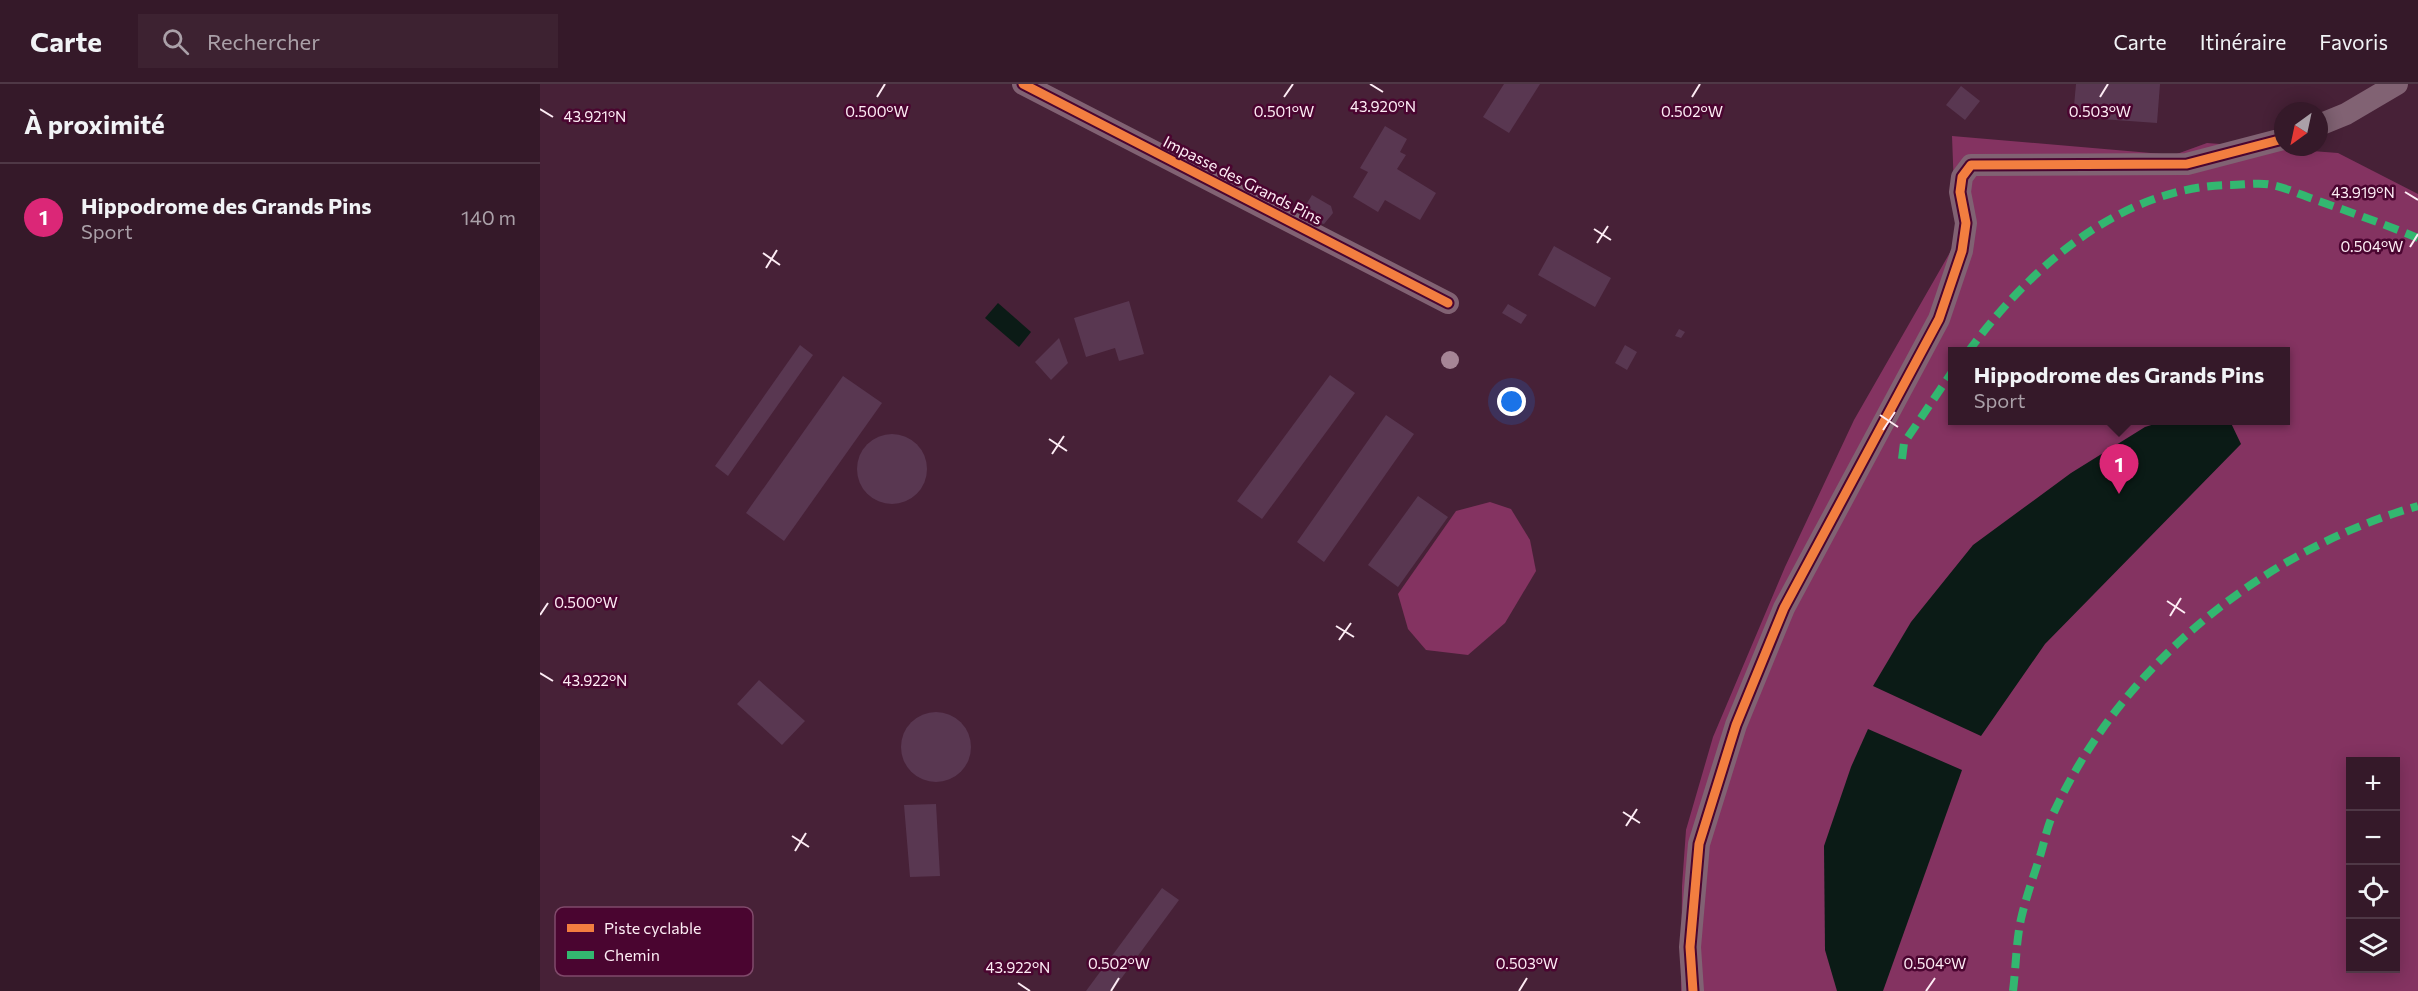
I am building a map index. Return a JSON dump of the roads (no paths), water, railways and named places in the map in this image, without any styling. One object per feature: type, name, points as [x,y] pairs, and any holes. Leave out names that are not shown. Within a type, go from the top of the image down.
[{"type":"street","name":"Impasse des Grands Pins","points":[[1023,84],[1448,303]]},
{"type":"street","points":[[2328,121],[2346,114],[2397,84]]},
{"type":"street","points":[[1693,991],[1690,947],[1699,844],[1736,725],[1784,608],[1939,319],[1962,251],[1966,222],[1960,192],[1962,177],[1971,165],[2187,164],[2274,141]]},
{"type":"place","name":"Hippodrome des Grands Pins","points":[[2119,494]]}]
